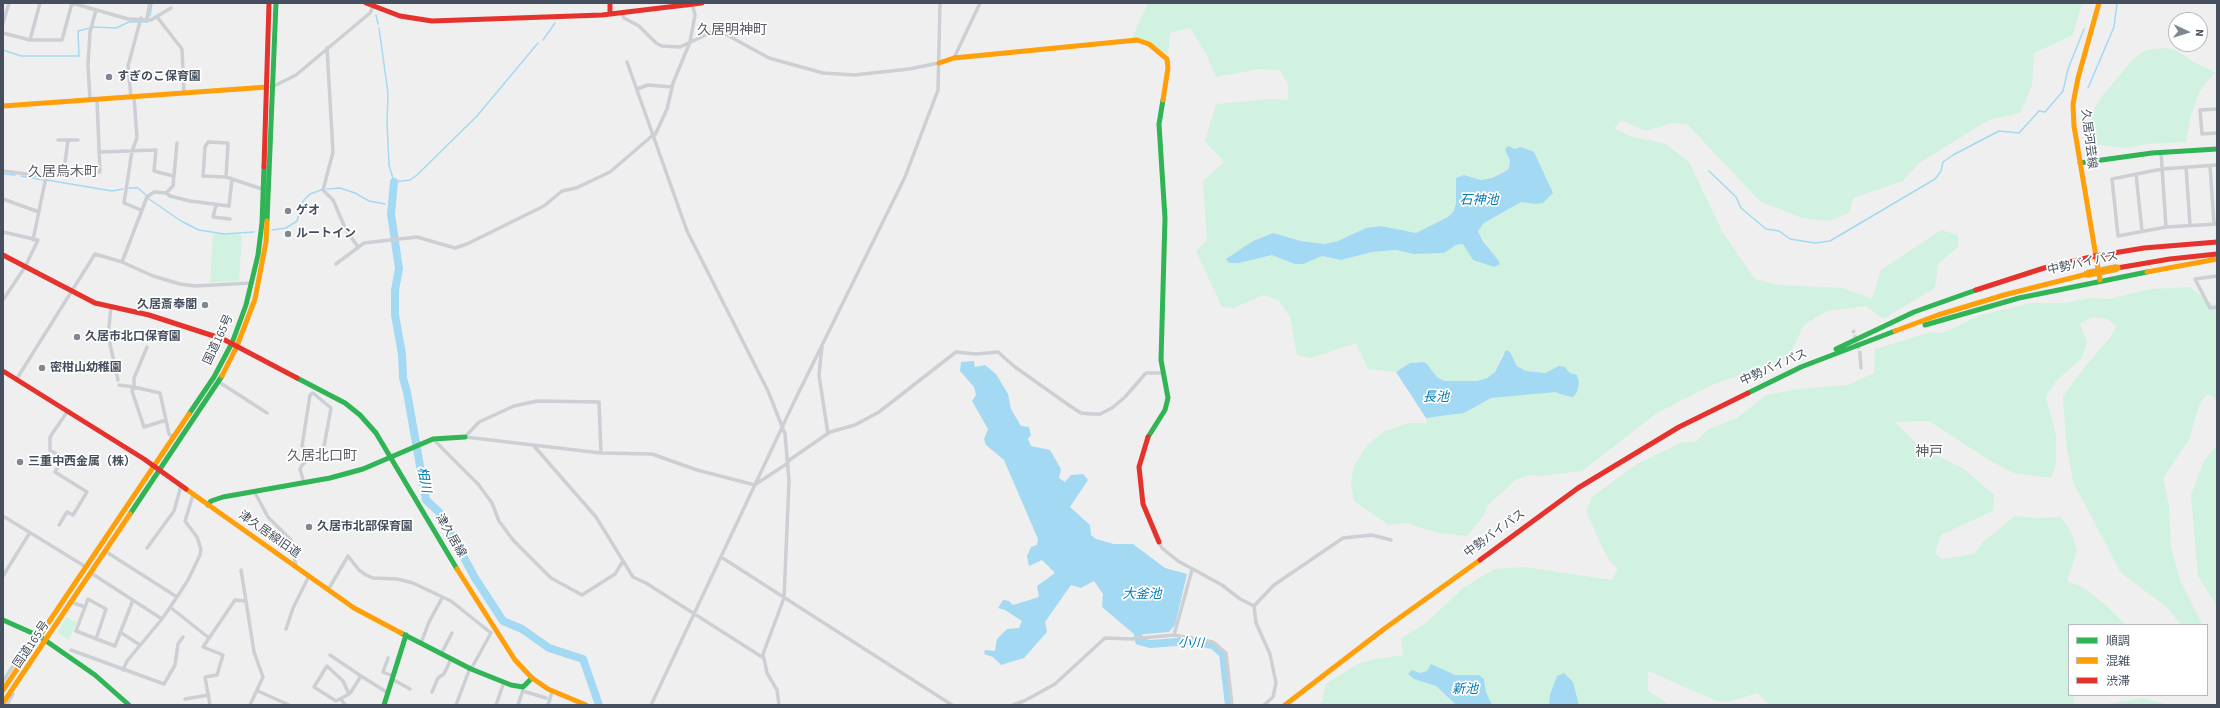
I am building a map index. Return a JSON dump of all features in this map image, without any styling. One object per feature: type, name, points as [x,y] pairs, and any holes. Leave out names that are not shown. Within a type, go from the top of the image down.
[{"type":"main road","name":"国道165号","points":[[3,703],[87,569],[156,468],[219,382],[234,344],[255,299],[266,242],[270,87],[269,3]]},
{"type":"main road","name":"国道165号","points":[[3,690],[72,599],[87,569],[104,550],[156,468],[173,437],[214,377],[234,344],[252,283],[262,223],[262,189],[276,3]]},
{"type":"main road","points":[[366,3],[375,5],[400,16],[432,21],[610,14],[702,3]]},
{"type":"main road","points":[[610,3],[610,14]]},
{"type":"main road","name":"久居河芸線","points":[[2099,3],[2074,96],[2073,117],[2100,280]]},
{"type":"main road","points":[[939,62],[954,58],[1137,40],[1149,44],[1167,59],[1168,68],[1159,124],[1165,218],[1161,340],[1162,373],[1168,393],[1166,406],[1145,442],[1138,468],[1143,504],[1160,542]]},
{"type":"main road","points":[[3,106],[270,87]]},
{"type":"main road","points":[[2080,163],[2161,152],[2217,149]]},
{"type":"main road","points":[[1801,367],[1914,312],[1991,284],[2044,268],[2095,256],[2144,248],[2217,242]]},
{"type":"main road","name":"中勢バイパス","points":[[1285,705],[1476,561],[1578,488],[1638,450],[1708,411],[1801,367],[1938,315],[2004,294],[2117,268],[2170,259],[2217,254]]},
{"type":"main road","name":"津久居線","points":[[3,256],[95,303],[111,308],[149,315],[234,344],[277,369],[321,389],[345,403],[369,424],[392,457],[493,632],[515,660],[532,678],[552,692],[586,705]]},
{"type":"main road","points":[[1873,339],[2019,298],[2100,280],[2217,259]]},
{"type":"main road","name":"津久居線旧道","points":[[3,371],[156,468],[354,608],[470,668],[523,689]]},
{"type":"main road","points":[[208,505],[216,499],[330,478],[392,457],[421,442],[433,439],[464,437]]},
{"type":"main road","points":[[3,620],[43,639],[95,675],[129,705]]},
{"type":"main road","name":"中勢バイパス","points":[[1288,705],[1383,634],[1394,622]]},
{"type":"main road","points":[[384,705],[406,635]]},
{"type":"main road","points":[[523,689],[532,678]]},
{"type":"street","points":[[3,23],[9,3]]},
{"type":"street","points":[[30,40],[40,3]]},
{"type":"street","points":[[3,32],[30,40],[62,40],[72,3],[141,20],[147,18],[151,20],[171,8]]},
{"type":"street","points":[[147,18],[150,3]]},
{"type":"street","points":[[651,705],[782,427],[905,177],[935,99],[939,82],[940,3]]},
{"type":"street","points":[[954,58],[980,3]]},
{"type":"street","points":[[336,264],[364,243],[417,237],[455,248],[467,244],[544,206],[562,190],[576,188],[610,172],[654,135],[667,108],[672,87],[690,42],[695,15],[692,4]]},
{"type":"street","points":[[270,87],[296,74],[370,13],[375,5]]},
{"type":"street","points":[[3,171],[51,178],[53,168],[100,172],[94,100],[88,65],[92,28],[96,10]]},
{"type":"street","points":[[622,13],[624,18],[639,26],[659,45],[675,47],[712,32],[720,31],[768,58],[837,75],[909,69],[939,62]]},
{"type":"street","points":[[157,17],[182,49],[184,93]]},
{"type":"street","points":[[141,20],[128,66],[137,138],[132,151],[124,203],[141,210]]},
{"type":"street","points":[[327,48],[333,152],[324,190],[333,200],[346,230],[358,247]]},
{"type":"street","points":[[627,62],[687,231],[768,391],[785,434],[788,462],[784,598],[763,650],[762,658],[767,673],[777,690],[779,705]]},
{"type":"street","points":[[637,89],[648,85],[672,87]]},
{"type":"street","points":[[2217,109],[2200,110],[2202,134],[2217,133]]},
{"type":"street","points":[[58,140],[78,140]]},
{"type":"street","points":[[64,170],[68,140]]},
{"type":"street","points":[[226,177],[228,143],[208,142],[205,147],[203,176],[226,177],[262,189]]},
{"type":"street","points":[[166,193],[173,186],[177,143]]},
{"type":"street","points":[[99,152],[156,150],[154,171],[173,176]]},
{"type":"street","points":[[2161,152],[2166,227]]},
{"type":"street","points":[[2210,166],[2216,224],[2166,227],[2118,236],[2112,179],[2162,169],[2217,165]]},
{"type":"street","points":[[2186,167],[2190,225]]},
{"type":"street","points":[[2136,174],[2142,232]]},
{"type":"street","points":[[33,240],[46,177]]},
{"type":"street","points":[[122,262],[141,210],[147,197],[151,193],[166,193],[170,196],[229,206],[232,179]]},
{"type":"street","points":[[3,199],[39,212]]},
{"type":"street","points":[[216,205],[213,217],[230,219]]},
{"type":"street","points":[[3,232],[38,240],[25,267],[3,300]]},
{"type":"street","points":[[16,380],[95,254],[122,262],[154,276],[180,284],[195,286],[252,283]]},
{"type":"street","points":[[2217,276],[2195,279],[2210,308],[2217,307]]},
{"type":"street","points":[[111,308],[108,336],[118,380]]},
{"type":"street","points":[[822,344],[819,375],[828,434]]},
{"type":"street","points":[[147,347],[134,378],[134,387],[132,391],[144,427],[166,420]]},
{"type":"street","points":[[464,437],[601,453],[652,454],[697,470],[755,484],[828,434],[855,425],[878,412],[958,351],[976,354],[993,351],[1000,353],[1014,367],[1070,406],[1081,413],[1090,414],[1100,414],[1112,408],[1125,397],[1146,373],[1162,373]]},
{"type":"street","points":[[1860,353],[1861,368]]},
{"type":"street","points":[[219,382],[267,413]]},
{"type":"street","points":[[119,385],[160,393],[169,434],[173,437]]},
{"type":"street","points":[[304,483],[300,469],[302,465],[313,456],[320,456],[324,452],[331,408],[313,393],[310,395],[302,446],[313,456]]},
{"type":"street","points":[[464,437],[479,422],[514,406],[537,400],[599,402],[601,453]]},
{"type":"street","points":[[59,525],[67,512],[73,515],[87,492],[55,472],[63,458],[50,450],[50,437],[67,412]]},
{"type":"street","points":[[433,439],[478,484],[492,504],[499,521],[513,540],[552,578],[582,595],[615,574],[623,561]]},
{"type":"street","points":[[534,446],[596,517],[623,561],[637,580],[646,583],[762,658]]},
{"type":"street","points":[[147,548],[174,511],[181,486]]},
{"type":"street","points":[[254,491],[268,517],[291,540],[296,567]]},
{"type":"street","points":[[123,670],[126,661],[162,619],[177,597],[188,580],[200,552],[197,537],[185,521],[193,495]]},
{"type":"street","points":[[3,516],[162,619]]},
{"type":"street","points":[[3,576],[29,534]]},
{"type":"street","points":[[1254,606],[1274,585],[1343,538],[1357,535],[1372,535],[1391,540]]},
{"type":"street","points":[[1160,542],[1172,557],[1192,570],[1222,585],[1240,599],[1254,606]]},
{"type":"street","points":[[104,550],[177,597]]},
{"type":"street","points":[[328,590],[348,556],[359,570],[366,575],[373,578],[397,579],[414,583],[460,607],[493,632],[470,668],[456,705]]},
{"type":"street","points":[[721,557],[952,705]]},
{"type":"street","points":[[241,570],[254,652],[263,677],[258,692],[250,705]]},
{"type":"street","points":[[1174,635],[1192,570]]},
{"type":"street","points":[[286,629],[293,608],[309,576]]},
{"type":"street","points":[[421,644],[429,622],[442,598]]},
{"type":"street","points":[[72,599],[85,607]]},
{"type":"street","points":[[96,638],[106,609],[88,599],[76,631],[115,646],[133,600]]},
{"type":"street","points":[[210,705],[206,677],[217,676],[223,655],[202,647],[235,600],[246,601]]},
{"type":"street","points":[[170,606],[209,638]]},
{"type":"street","points":[[1254,606],[1256,623],[1270,654],[1276,683],[1273,697],[1264,705]]},
{"type":"street","points":[[120,632],[140,645]]},
{"type":"street","points":[[441,654],[452,633]]},
{"type":"street","points":[[1013,705],[1024,701],[1055,684],[1104,639],[1134,639],[1174,635],[1213,642],[1226,653],[1232,705]]},
{"type":"street","points":[[71,650],[164,684],[175,665],[178,644],[183,637]]},
{"type":"street","name":"国道165号","points":[[3,681],[28,644],[43,639]]},
{"type":"street","name":"国道165号","points":[[7,705],[43,639]]},
{"type":"street","points":[[330,655],[388,693]]},
{"type":"street","points":[[388,658],[383,672],[410,689]]},
{"type":"street","points":[[432,692],[438,678],[444,674],[451,658]]},
{"type":"street","points":[[349,694],[343,681],[327,666],[314,687],[336,701],[349,694],[361,676]]},
{"type":"street","points":[[496,705],[504,682]]},
{"type":"street","points":[[518,705],[523,689],[546,698]]},
{"type":"street","points":[[258,692],[288,705]]},
{"type":"street","points":[[548,705],[552,692]]},
{"type":"street","points":[[185,699],[209,695]]},
{"type":"street","points":[[341,698],[344,705]]},
{"type":"green space","points":[[1148,3],[2082,3],[2073,35],[2034,53],[2032,86],[2020,113],[1989,120],[1919,163],[1903,181],[1853,198],[1850,212],[1829,221],[1802,218],[1761,202],[1687,124],[1672,123],[1646,131],[1622,120],[1614,128],[1630,136],[1666,144],[1689,162],[1723,233],[1755,279],[1779,285],[1843,288],[1872,299],[1881,270],[1941,230],[1958,235],[1958,247],[1938,264],[1935,288],[1883,319],[1866,306],[1827,311],[1804,325],[1788,358],[1714,384],[1657,413],[1582,471],[1540,476],[1531,475],[1517,479],[1487,506],[1484,515],[1467,536],[1439,533],[1406,523],[1389,525],[1354,501],[1351,482],[1354,466],[1367,445],[1385,431],[1409,423],[1427,423],[1426,418],[1464,413],[1491,398],[1541,392],[1555,392],[1563,395],[1570,373],[1565,367],[1545,373],[1526,371],[1517,366],[1514,359],[1503,353],[1495,372],[1486,378],[1477,381],[1444,381],[1437,377],[1426,363],[1417,361],[1396,372],[1368,369],[1356,343],[1311,358],[1297,355],[1290,317],[1278,300],[1263,295],[1233,308],[1222,307],[1196,251],[1207,240],[1203,181],[1224,162],[1205,141],[1216,104],[1273,99],[1288,100],[1288,85],[1280,70],[1260,69],[1216,77],[1206,54],[1190,28],[1170,33],[1168,55],[1145,39],[1132,38]],"holes":[[[1505,149],[1534,152],[1553,193],[1543,203],[1536,204],[1521,202],[1484,223],[1478,231],[1500,264],[1473,260],[1463,244],[1456,245],[1444,253],[1414,254],[1396,250],[1372,252],[1341,260],[1322,256],[1303,264],[1272,255],[1239,263],[1229,263],[1231,255],[1253,241],[1273,233],[1301,241],[1324,244],[1338,241],[1367,228],[1381,226],[1416,233],[1448,217],[1454,211],[1456,203],[1456,178],[1464,175],[1481,180],[1492,178],[1506,171],[1509,168],[1510,161]]]},
{"type":"green space","points":[[2164,48],[2168,49],[2168,52],[2178,52],[2194,62],[2215,72],[2199,92],[2190,119],[2186,142],[2147,144],[2126,148],[2089,144],[2090,116],[2102,96],[2135,57],[2147,50]]},
{"type":"green space","points":[[213,234],[239,234],[242,236],[239,281],[210,282]]},
{"type":"green space","points":[[2190,287],[2217,307],[2217,405],[2213,396],[2206,395],[2198,408],[2189,440],[2163,478],[2169,506],[2171,546],[2180,581],[2202,624],[2180,624],[2168,608],[2121,573],[2073,482],[2066,443],[2063,396],[2083,369],[2110,338],[2116,327],[2108,319],[2093,317],[2080,324],[2087,341],[2082,358],[2056,381],[2046,397],[2056,436],[2056,464],[2051,478],[2014,473],[1989,460],[1929,421],[1895,422],[1921,448],[1964,469],[1994,495],[1993,511],[1941,535],[1935,553],[1942,559],[1974,554],[1984,541],[2015,516],[2038,518],[2060,517],[2071,531],[2077,551],[2067,581],[2084,588],[2106,605],[2125,624],[2068,624],[2068,696],[2078,696],[2074,697],[2074,704],[2076,705],[1769,705],[1758,693],[1728,702],[1717,701],[1648,671],[1648,691],[1666,702],[1667,705],[1579,705],[1573,682],[1557,676],[1550,694],[1549,705],[1492,705],[1486,692],[1484,679],[1479,675],[1455,675],[1446,671],[1427,671],[1420,673],[1456,705],[1315,705],[1322,702],[1326,684],[1356,665],[1370,660],[1403,655],[1401,638],[1426,623],[1463,588],[1494,569],[1524,567],[1612,580],[1618,569],[1610,562],[1586,511],[1592,497],[1637,464],[1683,442],[1696,442],[1707,430],[1737,418],[1766,395],[1798,389],[1847,385],[1874,373],[1875,349],[1931,332],[1942,333],[1981,315],[2031,303],[2066,303],[2089,298],[2108,299],[2150,289]]},
{"type":"green space","points":[[2217,445],[2217,606],[2198,576],[2191,495],[2204,461]]},
{"type":"green space","points":[[66,617],[77,622],[69,640],[58,633]]},
{"type":"green space","points":[[2143,698],[2169,705],[2101,705]]},
{"type":"water","name":"石神池","points":[[1508,146],[1514,149],[1521,147],[1534,152],[1553,193],[1543,203],[1536,204],[1521,202],[1484,223],[1478,231],[1483,241],[1500,264],[1494,267],[1473,260],[1463,244],[1456,245],[1444,253],[1414,254],[1396,250],[1372,252],[1341,260],[1322,256],[1303,264],[1295,264],[1272,255],[1239,263],[1229,263],[1226,259],[1253,241],[1273,233],[1301,241],[1324,244],[1338,241],[1366,228],[1381,226],[1416,233],[1448,217],[1454,211],[1456,203],[1456,178],[1464,175],[1481,180],[1492,178],[1506,171],[1509,168],[1510,161],[1505,149]]},
{"type":"water","name":"長池","points":[[1506,350],[1510,352],[1517,366],[1526,371],[1545,373],[1559,366],[1565,367],[1570,373],[1577,375],[1579,382],[1577,392],[1573,397],[1555,392],[1491,398],[1464,413],[1426,418],[1396,372],[1410,363],[1422,362],[1426,363],[1437,377],[1444,381],[1477,381],[1487,378],[1495,372]]},
{"type":"water","name":"大釜池","points":[[974,361],[975,367],[985,365],[996,374],[1008,394],[1011,409],[1021,426],[1029,427],[1031,435],[1028,439],[1031,446],[1050,450],[1061,469],[1059,478],[1065,482],[1071,475],[1083,474],[1088,480],[1070,507],[1090,525],[1091,535],[1096,539],[1114,544],[1133,544],[1165,568],[1187,574],[1175,625],[1169,632],[1135,635],[1102,607],[1103,594],[1094,581],[1081,588],[1071,585],[1045,622],[1047,632],[1024,658],[1001,665],[993,657],[984,654],[985,650],[995,651],[997,639],[1007,629],[1019,628],[1022,621],[1005,610],[998,608],[1003,600],[1009,601],[1013,605],[1039,597],[1037,586],[1055,573],[1042,560],[1029,566],[1027,556],[1031,547],[1037,545],[1038,539],[1004,460],[986,445],[984,439],[988,429],[972,401],[976,395],[974,387],[960,371],[961,362]]},
{"type":"water","name":"新池","points":[[1431,664],[1455,675],[1479,675],[1484,679],[1486,692],[1492,705],[1456,705],[1436,686],[1414,679],[1408,674],[1412,670],[1420,673],[1427,671]]},
{"type":"water","points":[[1564,673],[1573,682],[1579,705],[1549,705],[1550,694],[1557,676]]},
{"type":"waterway","points":[[150,16],[152,3]]},
{"type":"waterway","points":[[2088,88],[2114,27],[2117,3]]},
{"type":"waterway","points":[[376,15],[378,24]]},
{"type":"waterway","points":[[3,50],[21,56],[79,56],[78,31],[94,27],[116,28],[129,22],[148,22]]},
{"type":"waterway","points":[[543,40],[555,23]]},
{"type":"waterway","points":[[379,28],[388,93],[387,122],[389,165],[394,182],[410,180],[417,175],[477,116],[538,43]]},
{"type":"waterway","points":[[1709,171],[1736,197],[1741,208],[1766,229],[1779,231],[1790,239],[1815,243],[1830,241],[1935,179],[1941,171],[1943,162],[1953,155],[1999,131],[2019,133],[2039,111],[2045,112],[2063,91],[2068,69],[2084,29]]},
{"type":"waterway","points":[[3,174],[15,175]]},
{"type":"waterway","points":[[21,176],[43,180]]},
{"type":"waterway","points":[[47,180],[112,191],[123,189]]},
{"type":"waterway","name":"相川","points":[[394,182],[391,214],[399,269],[395,290],[395,315],[402,354],[403,378],[407,392],[426,500],[439,512],[475,578],[503,621],[522,629],[549,648],[583,659],[599,705]]},
{"type":"waterway","points":[[129,188],[138,188],[146,195]]},
{"type":"waterway","points":[[327,189],[340,188],[355,193],[369,201],[385,204]]},
{"type":"waterway","points":[[272,230],[286,228],[297,221],[303,201],[310,194],[321,190]]},
{"type":"waterway","points":[[149,199],[181,221],[199,230],[224,234],[254,232]]},
{"type":"waterway","name":"小川","points":[[1137,625],[1139,641],[1150,644],[1190,641],[1213,645],[1223,654],[1229,705]]},
{"type":"tunnel","points":[[1853,330],[1860,353]]},
{"type":"traffic: fast","points":[[267,221],[276,3]]},
{"type":"traffic: fast","points":[[1148,437],[1165,410],[1168,398],[1161,360],[1165,218],[1159,124],[1163,100]]},
{"type":"traffic: fast","points":[[2080,163],[2152,153],[2217,149]]},
{"type":"traffic: fast","points":[[189,414],[214,377],[232,343],[246,305],[258,255],[262,223],[264,167]]},
{"type":"traffic: fast","points":[[1925,325],[2019,298],[2147,272]]},
{"type":"traffic: fast","points":[[1836,349],[1914,312],[1976,290]]},
{"type":"traffic: fast","points":[[1748,393],[1801,367],[1895,331]]},
{"type":"traffic: fast","points":[[130,514],[222,376]]},
{"type":"traffic: fast","points":[[297,378],[345,403],[360,415],[376,433],[457,569]]},
{"type":"traffic: fast","points":[[208,505],[211,501],[223,497],[330,478],[363,469],[433,439],[465,437]]},
{"type":"traffic: fast","points":[[3,620],[39,636],[95,675],[129,705]]},
{"type":"traffic: fast","points":[[401,633],[471,669],[511,685],[523,687],[532,678]]},
{"type":"traffic: fast","points":[[384,705],[406,635]]},
{"type":"traffic: slow","points":[[2099,3],[2078,78],[2073,104],[2074,126],[2100,280]]},
{"type":"traffic: slow","points":[[939,63],[954,58],[1137,40],[1149,44],[1167,59],[1168,68],[1163,100]]},
{"type":"traffic: slow","points":[[3,106],[267,87]]},
{"type":"traffic: slow","points":[[222,376],[237,346],[255,299],[266,242],[267,221]]},
{"type":"traffic: slow","points":[[2147,272],[2217,259]]},
{"type":"traffic: slow","points":[[2087,274],[2117,268]]},
{"type":"traffic: slow","points":[[1895,331],[1938,315],[2004,295],[2087,274]]},
{"type":"traffic: slow","points":[[3,690],[189,414]]},
{"type":"traffic: slow","points":[[186,489],[354,608],[401,633]]},
{"type":"traffic: slow","points":[[3,703],[130,514]]},
{"type":"traffic: slow","points":[[1285,705],[1384,629],[1480,560]]},
{"type":"traffic: slow","points":[[457,569],[515,660],[532,678],[548,689],[586,705]]},
{"type":"traffic: jam","points":[[264,167],[269,3]]},
{"type":"traffic: jam","points":[[366,3],[400,16],[432,21],[602,15],[702,3]]},
{"type":"traffic: jam","points":[[610,3],[610,14]]},
{"type":"traffic: jam","points":[[1976,290],[2044,268],[2095,256],[2144,248],[2217,242]]},
{"type":"traffic: jam","points":[[2117,268],[2170,259],[2217,254]]},
{"type":"traffic: jam","points":[[3,255],[95,303],[149,315],[223,339],[297,378]]},
{"type":"traffic: jam","points":[[3,371],[144,459],[186,489]]},
{"type":"traffic: jam","points":[[1480,560],[1578,488],[1679,427],[1748,393]]},
{"type":"traffic: jam","points":[[1148,437],[1139,467],[1143,504],[1159,542]]},
{"type":"place","name":"すぎのこ保育園","points":[[109,77]]},
{"type":"place","name":"ゲオ","points":[[288,211]]},
{"type":"place","name":"ルートイン","points":[[288,234]]},
{"type":"place","name":"久居斎奉閣","points":[[205,305]]},
{"type":"place","name":"久居市北口保育園","points":[[77,337]]},
{"type":"place","name":"密柑山幼稚園","points":[[42,368]]},
{"type":"place","name":"三重中西金属（株）","points":[[20,462]]},
{"type":"place","name":"久居市北部保育園","points":[[309,527]]},
{"type":"district","name":"久居明神町","points":[[732,31]]},
{"type":"district","name":"久居烏木町","points":[[63,173]]},
{"type":"district","name":"神戸","points":[[1929,453]]},
{"type":"district","name":"久居北口町","points":[[322,457]]}]
